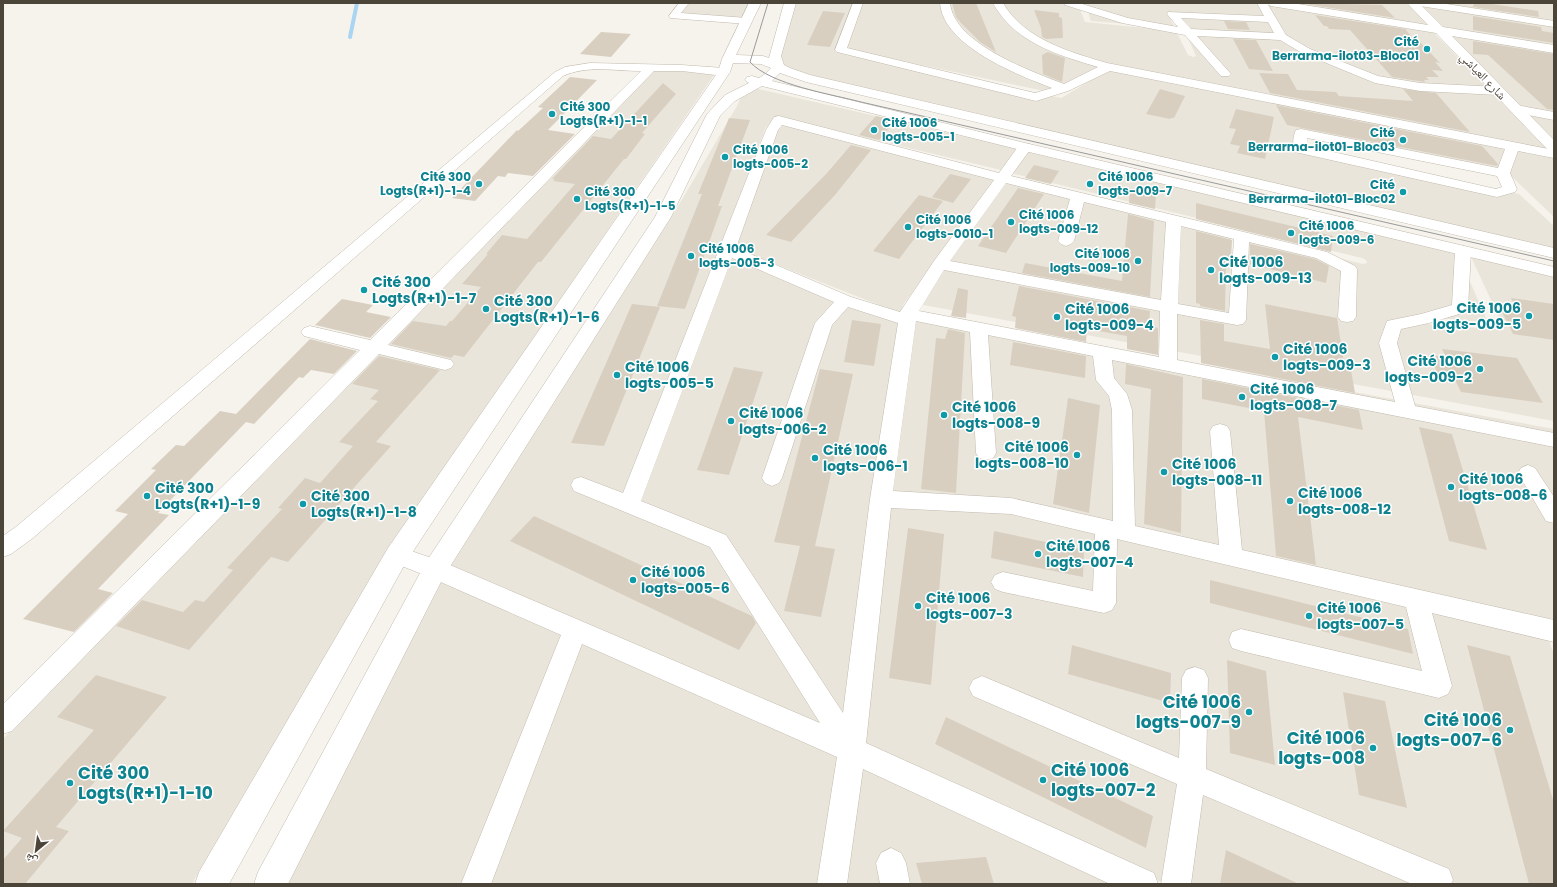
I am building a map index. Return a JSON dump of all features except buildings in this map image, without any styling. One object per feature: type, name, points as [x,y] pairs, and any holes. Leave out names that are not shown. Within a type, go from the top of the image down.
[{"type":"street","points":[[684,3],[674,16],[747,21]]},
{"type":"street","points":[[270,884],[435,569],[663,217],[714,114],[730,98],[739,73],[747,21],[755,3]]},
{"type":"street","points":[[778,67],[775,56],[790,3]]},
{"type":"street","points":[[858,3],[841,50],[1036,97],[1064,88],[1108,67]]},
{"type":"street","points":[[945,3],[945,8],[953,23],[972,44],[993,59],[1064,88]]},
{"type":"street","points":[[998,3],[1001,10],[1017,27],[1044,45],[1108,67],[1554,154]]},
{"type":"street","points":[[1070,3],[1126,21],[1187,32],[1282,37],[1306,51],[1375,79],[1420,87],[1498,91]]},
{"type":"street","points":[[1262,3],[1282,37]]},
{"type":"street","points":[[1271,3],[1285,4],[1554,49]]},
{"type":"street","name":"شارع العياشي","points":[[1413,3],[1554,148]]},
{"type":"street","points":[[1420,3],[1552,22]]},
{"type":"street","points":[[1225,74],[1172,14],[1271,19]]},
{"type":"street","points":[[211,884],[397,555],[739,73],[763,60],[785,71],[806,78],[1554,253]]},
{"type":"street","points":[[3,548],[25,532],[559,74],[569,69],[582,66],[682,68],[772,75],[778,67]]},
{"type":"street","points":[[3,722],[651,68]]},
{"type":"street","points":[[739,73],[1025,147],[1554,272]]},
{"type":"street","points":[[1516,109],[1554,116]]},
{"type":"street","points":[[629,504],[772,130],[779,120],[1003,178],[1321,254],[1349,269],[1347,317]]},
{"type":"street","points":[[1503,173],[1301,133],[1300,149],[1497,193],[1510,189],[1503,173],[1513,146]]},
{"type":"street","points":[[832,884],[852,750],[881,499],[908,317],[940,264],[1025,147]]},
{"type":"street","points":[[1066,241],[1078,196]]},
{"type":"street","points":[[1168,365],[1169,307],[1174,219]]},
{"type":"street","points":[[940,264],[1237,320],[1242,235]]},
{"type":"street","points":[[727,250],[845,301],[908,317],[979,328],[1554,440]]},
{"type":"street","points":[[1407,412],[1388,343],[1393,325],[1423,319],[1460,308],[1463,250]]},
{"type":"street","points":[[772,478],[824,323],[845,301]]},
{"type":"street","points":[[979,328],[986,453]]},
{"type":"street","points":[[310,332],[445,364]]},
{"type":"street","points":[[1003,582],[1104,603],[1115,530],[1122,410],[1118,394],[1105,380],[1102,352]]},
{"type":"street","points":[[1220,431],[1231,557]]},
{"type":"street","points":[[1528,473],[1554,515]]},
{"type":"street","points":[[581,485],[718,541],[852,750]]},
{"type":"street","points":[[881,499],[1011,506],[1554,631]]},
{"type":"street","points":[[397,555],[435,569],[852,750],[1143,884]]},
{"type":"street","points":[[1241,640],[1439,686],[1416,599]]},
{"type":"street","points":[[476,884],[575,630]]},
{"type":"street","points":[[1176,884],[1192,777],[1195,678]]},
{"type":"street","points":[[982,688],[1438,880]]},
{"type":"shaded area","points":[[688,3],[749,3],[741,19],[679,15]]},
{"type":"shaded area","points":[[796,3],[855,3],[838,51],[1061,98],[1110,69],[1506,147],[1498,170],[1307,130],[1300,130],[1299,148],[1519,194],[1554,226],[1554,249],[814,76],[784,67],[779,62]]},
{"type":"shaded area","points":[[862,3],[941,3],[941,8],[949,23],[969,45],[1067,88],[1058,94],[846,49]]},
{"type":"shaded area","points":[[948,3],[994,3],[998,11],[1014,27],[1102,67],[1072,86],[1033,73],[976,44],[957,23]]},
{"type":"shaded area","points":[[1001,3],[1074,3],[1078,4],[1085,22],[1176,31],[1188,55],[1193,57],[1196,56],[1185,32],[1280,38],[1373,80],[1492,92],[1549,151],[1118,68],[1047,44],[1021,27]]},
{"type":"shaded area","points":[[1085,3],[1258,3],[1266,17],[1168,14],[1175,28],[1091,21]]},
{"type":"shaded area","points":[[1287,3],[1407,3],[1429,27]]},
{"type":"shaded area","points":[[1415,3],[1554,3],[1554,148]]},
{"type":"shaded area","points":[[1266,4],[1433,32],[1488,88],[1419,85],[1377,77],[1309,51],[1286,37]]},
{"type":"shaded area","points":[[1176,15],[1268,20],[1277,35],[1184,29]]},
{"type":"shaded area","points":[[663,69],[714,75],[378,565],[192,884],[3,884],[3,739],[375,352],[451,362],[448,359],[383,344],[648,70]]},
{"type":"shaded area","points":[[746,86],[1018,149],[1001,170],[783,118],[772,120],[765,129],[679,359],[624,495],[713,546],[828,730],[450,567],[677,208],[737,106]]},
{"type":"shaded area","points":[[780,123],[998,175],[903,305],[902,314],[734,248]]},
{"type":"shaded area","points":[[1518,149],[1554,157],[1554,217],[1509,174]]},
{"type":"shaded area","points":[[1027,152],[1458,254],[1488,323],[1419,316],[1421,322],[1427,324],[1504,330],[1471,257],[1554,277],[1554,421],[918,304],[944,268],[1238,324],[1244,235],[1363,264],[1367,263],[1366,260],[1362,258],[1011,173]]},
{"type":"shaded area","points":[[1008,177],[1231,232],[1230,315],[948,262]]},
{"type":"shaded area","points":[[731,256],[901,322],[844,722],[726,537],[638,500]]},
{"type":"shaded area","points":[[915,311],[1554,429],[1554,624],[1238,552],[1221,426],[1215,425],[1212,429],[1221,548],[890,493]]},
{"type":"shaded area","points":[[888,506],[1012,512],[1097,532],[1105,610],[1114,536],[1407,604],[1442,695],[1449,693],[1449,687],[1427,608],[1547,636],[1554,654],[1554,884],[1166,884],[862,745]]},
{"type":"shaded area","points":[[442,581],[841,755],[823,884],[285,884]]},
{"type":"shaded area","points":[[860,764],[1117,884],[845,884]]},
{"type":"waterway","points":[[350,37],[357,3]]},
{"type":"tram line","points":[[768,3],[750,62],[760,70],[786,83],[861,102],[1554,261]]},
{"type":"place","name":"Cité Berrarma-ilot03-Bloc01","points":[[1427,49]]},
{"type":"place","name":"Cité 300 Logts(R+1)-1-1","points":[[552,114]]},
{"type":"place","name":"Cité 1006 logts-005-1","points":[[874,130]]},
{"type":"place","name":"Cité Berrarma-ilot01-Bloc03","points":[[1403,140]]},
{"type":"place","name":"Cité 1006 logts-005-2","points":[[725,157]]},
{"type":"place","name":"Cité 300 Logts(R+1)-1-4","points":[[479,184]]},
{"type":"place","name":"Cité 1006 logts-009-7","points":[[1090,184]]},
{"type":"place","name":"Cité Berrarma-ilot01-Bloc02","points":[[1403,192]]},
{"type":"place","name":"Cité 300 Logts(R+1)-1-5","points":[[577,199]]},
{"type":"place","name":"Cité 1006 logts-009-12","points":[[1011,222]]},
{"type":"place","name":"Cité 1006 logts-0010-1","points":[[908,227]]},
{"type":"place","name":"Cité 1006 logts-009-6","points":[[1291,233]]},
{"type":"place","name":"Cité 1006 logts-005-3","points":[[691,256]]},
{"type":"place","name":"Cité 1006 logts-009-10","points":[[1138,261]]},
{"type":"place","name":"Cité 1006 logts-009-13","points":[[1211,270]]},
{"type":"place","name":"Cité 300 Logts(R+1)-1-7","points":[[364,290]]},
{"type":"place","name":"Cité 300 Logts(R+1)-1-6","points":[[486,309]]},
{"type":"place","name":"Cité 1006 logts-009-5","points":[[1529,316]]},
{"type":"place","name":"Cité 1006 logts-009-4","points":[[1057,317]]},
{"type":"place","name":"Cité 1006 logts-009-3","points":[[1275,357]]},
{"type":"place","name":"Cité 1006 logts-009-2","points":[[1480,369]]},
{"type":"place","name":"Cité 1006 logts-005-5","points":[[617,375]]},
{"type":"place","name":"Cité 1006 logts-008-7","points":[[1242,397]]},
{"type":"place","name":"Cité 1006 logts-008-9","points":[[944,415]]},
{"type":"place","name":"Cité 1006 logts-006-2","points":[[731,421]]},
{"type":"place","name":"Cité 1006 logts-008-10","points":[[1077,455]]},
{"type":"place","name":"Cité 1006 logts-006-1","points":[[815,458]]},
{"type":"place","name":"Cité 1006 logts-008-11","points":[[1164,472]]},
{"type":"place","name":"Cité 1006 logts-008-6","points":[[1451,487]]},
{"type":"place","name":"Cité 300 Logts(R+1)-1-9","points":[[147,496]]},
{"type":"place","name":"Cité 1006 logts-008-12","points":[[1290,501]]},
{"type":"place","name":"Cité 300 Logts(R+1)-1-8","points":[[303,504]]},
{"type":"place","name":"Cité 1006 logts-007-4","points":[[1038,554]]},
{"type":"place","name":"Cité 1006 logts-005-6","points":[[633,580]]},
{"type":"place","name":"Cité 1006 logts-007-3","points":[[918,606]]},
{"type":"place","name":"Cité 1006 logts-007-5","points":[[1309,616]]},
{"type":"place","name":"Cité 1006 logts-007-9","points":[[1249,712]]},
{"type":"place","name":"Cité 1006 logts-007-6","points":[[1510,730]]},
{"type":"place","name":"Cité 1006 logts-008","points":[[1373,748]]},
{"type":"place","name":"Cité 1006 logts-007-2","points":[[1043,780]]},
{"type":"place","name":"Cité 300 Logts(R+1)-1-10","points":[[70,783]]}]
